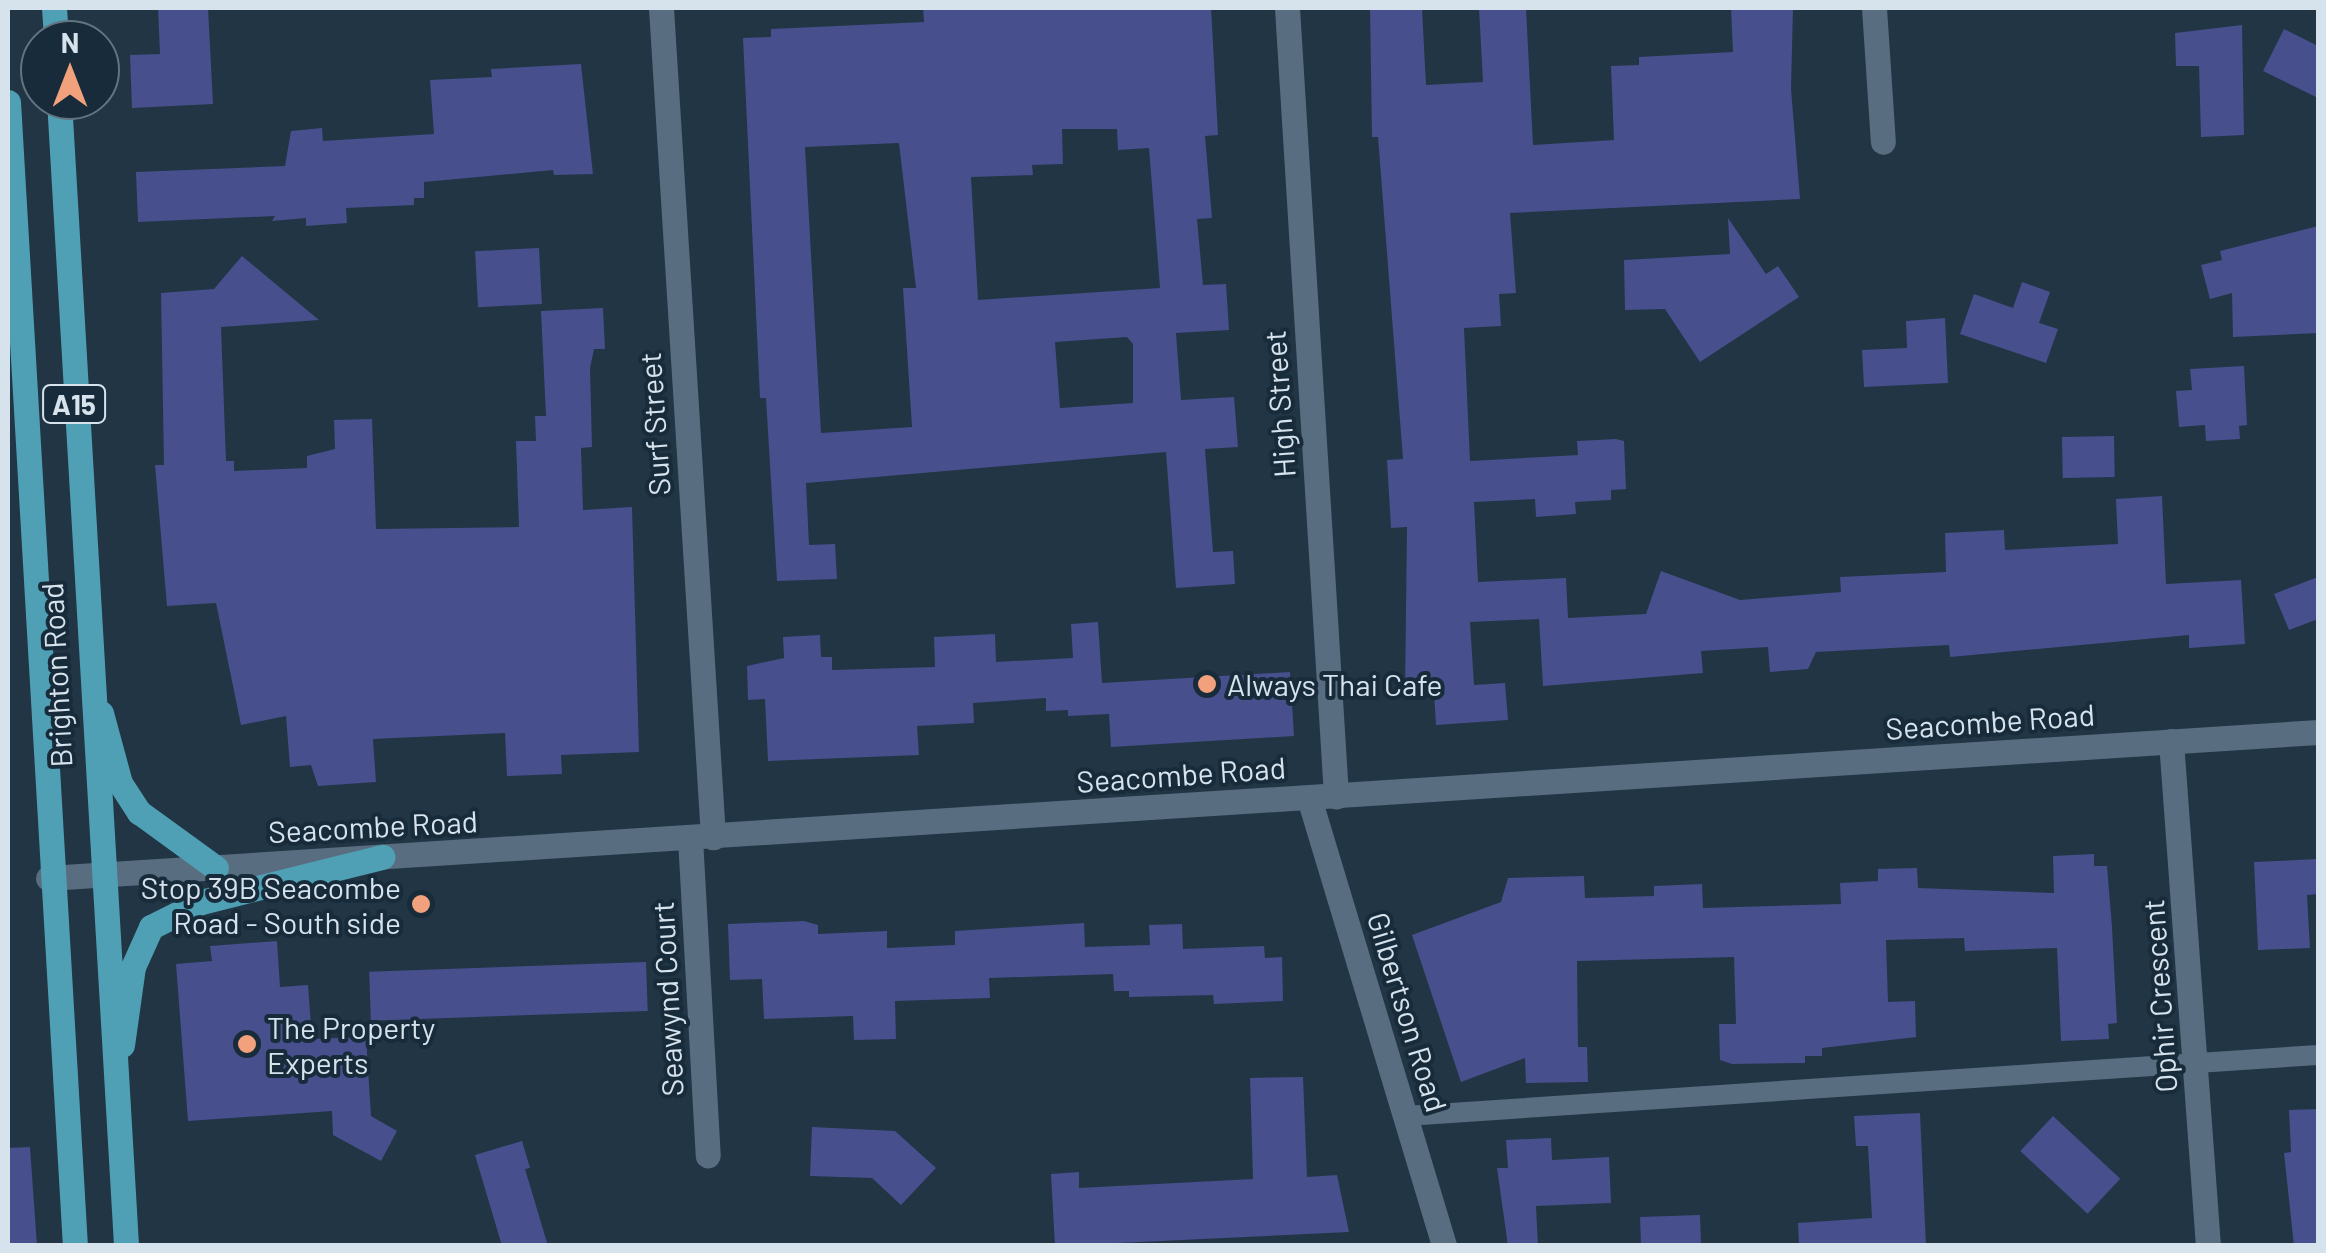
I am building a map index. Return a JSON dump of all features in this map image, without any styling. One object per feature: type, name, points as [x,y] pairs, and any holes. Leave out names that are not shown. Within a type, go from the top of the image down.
[{"type":"main road","name":"Brighton Road","points":[[8,102],[48,878],[75,1246]]},
{"type":"main road","name":"Brighton Road","points":[[60,120],[87,660],[126,1246]]},
{"type":"main road","points":[[87,660],[120,783],[139,812],[216,868]]},
{"type":"main road","points":[[115,1097],[133,968],[151,927],[201,902],[382,858]]},
{"type":"street","name":"Surf Street","points":[[660,8],[702,838]]},
{"type":"street","name":"High Street","points":[[1287,8],[1336,796]]},
{"type":"street","points":[[1874,8],[1882,142]]},
{"type":"street","name":"Seacombe Road","points":[[48,878],[2318,732]]},
{"type":"street","name":"Ophir Crescent","points":[[2171,742],[2208,1246]]},
{"type":"street","name":"Gilbertson Road","points":[[1309,798],[1444,1246]]},
{"type":"street","name":"Seawynd Court","points":[[702,838],[708,1155]]},
{"type":"lane","points":[[1406,1116],[2318,1055]]},
{"type":"building","points":[[158,8],[208,8],[213,104],[132,108],[130,55],[160,54]]},
{"type":"building","points":[[923,8],[1211,8],[1218,135],[1205,136],[1212,218],[1197,219],[1203,285],[1226,284],[1229,330],[1176,333],[1181,400],[1234,397],[1238,447],[1205,449],[1213,552],[1233,551],[1235,584],[1176,588],[1166,452],[806,483],[809,545],[835,544],[837,579],[777,581],[766,398],[760,398],[743,38],[771,37],[771,29],[924,22]],"holes":[[[1062,129],[1117,129],[1118,150],[1149,148],[1160,288],[978,300],[971,177],[1033,175],[1032,165],[1063,164]],[[899,143],[916,288],[903,288],[912,427],[821,433],[805,147]],[[1127,337],[1133,344],[1133,403],[1060,408],[1055,342]]]},
{"type":"building","points":[[1370,8],[1422,8],[1426,85],[1483,82],[1479,8],[1526,8],[1533,145],[1614,140],[1611,66],[1639,65],[1639,57],[1733,52],[1731,8],[1793,8],[1791,89],[1800,199],[1510,213],[1516,293],[1499,294],[1501,326],[1464,328],[1470,461],[1578,455],[1577,441],[1616,439],[1624,441],[1626,489],[1611,490],[1611,500],[1575,502],[1576,514],[1536,517],[1535,499],[1474,502],[1478,582],[1566,578],[1568,618],[1646,614],[1661,571],[1740,600],[1841,592],[1840,577],[1946,572],[1945,533],[2004,530],[2005,550],[2118,544],[2116,499],[2162,496],[2166,584],[2241,580],[2245,644],[2189,648],[2189,635],[1950,657],[1949,645],[1816,652],[1808,669],[1770,672],[1768,647],[1701,651],[1703,673],[1543,686],[1539,619],[1470,622],[1474,685],[1505,683],[1508,720],[1436,725],[1434,692],[1405,694],[1407,527],[1391,528],[1387,460],[1403,459],[1378,137],[1372,137]]},
{"type":"building","points":[[2242,25],[2244,135],[2201,137],[2199,66],[2176,66],[2175,33]]},
{"type":"building","points":[[2284,29],[2318,46],[2318,98],[2263,71]]},
{"type":"building","points":[[581,64],[593,174],[554,175],[553,170],[424,182],[424,198],[414,198],[414,205],[346,208],[347,223],[306,226],[306,218],[272,221],[275,216],[138,222],[136,172],[285,166],[291,131],[322,128],[323,141],[434,134],[430,80],[492,77],[491,69]]},
{"type":"building","points":[[1728,218],[1766,274],[1778,266],[1799,297],[1700,362],[1665,309],[1625,310],[1624,260],[1730,254]]},
{"type":"building","points":[[2318,226],[2318,333],[2233,337],[2232,293],[2210,299],[2201,265],[2222,260],[2220,251]]},
{"type":"building","points":[[539,248],[542,304],[478,307],[475,251]]},
{"type":"building","points":[[242,256],[319,320],[221,327],[226,461],[234,461],[234,471],[307,468],[307,456],[335,449],[334,420],[372,419],[376,529],[519,527],[516,441],[536,441],[535,416],[546,416],[541,311],[603,308],[605,349],[594,349],[590,368],[592,447],[581,448],[583,510],[632,507],[639,752],[561,755],[562,774],[507,776],[505,733],[373,739],[376,782],[318,786],[311,765],[290,767],[286,716],[241,725],[216,603],[167,606],[155,465],[164,465],[161,293],[214,289]]},
{"type":"building","points":[[2022,282],[2050,292],[2039,323],[2058,329],[2046,363],[1960,334],[1974,294],[2013,308]]},
{"type":"building","points":[[1945,318],[1948,383],[1864,387],[1862,350],[1907,348],[1906,321]]},
{"type":"building","points":[[2244,366],[2247,425],[2239,426],[2240,439],[2206,441],[2205,425],[2179,427],[2176,391],[2192,390],[2190,369]]},
{"type":"building","points":[[2114,436],[2115,477],[2063,478],[2062,437]]},
{"type":"building","points":[[2318,577],[2318,619],[2289,630],[2274,594]]},
{"type":"building","points":[[1098,622],[1102,683],[1290,672],[1294,736],[1111,747],[1109,714],[1068,716],[1068,710],[1046,711],[1046,698],[973,703],[974,723],[917,726],[919,755],[768,761],[765,699],[748,700],[747,666],[784,658],[783,637],[820,635],[821,657],[832,657],[832,670],[935,667],[934,637],[995,634],[996,662],[1073,658],[1071,624]]},
{"type":"building","points":[[2094,854],[2094,866],[2107,866],[2112,927],[2117,1023],[2108,1024],[2109,1039],[2061,1041],[2057,948],[1965,951],[1964,938],[1886,940],[1888,1002],[1915,1001],[1916,1037],[1822,1048],[1822,1056],[1805,1056],[1805,1063],[1732,1064],[1720,1060],[1719,1024],[1736,1024],[1734,957],[1577,961],[1578,1047],[1587,1047],[1588,1082],[1526,1083],[1525,1058],[1461,1082],[1412,935],[1501,902],[1508,878],[1584,876],[1585,898],[1654,896],[1654,886],[1702,884],[1703,908],[1841,904],[1840,883],[1878,881],[1878,869],[1917,868],[1918,888],[2054,893],[2053,856]]},
{"type":"building","points":[[2318,859],[2318,894],[2307,895],[2310,948],[2258,950],[2254,862]]},
{"type":"building","points":[[804,921],[818,925],[818,934],[887,931],[887,948],[955,945],[955,931],[1084,923],[1085,947],[1150,945],[1149,925],[1182,924],[1183,949],[1264,946],[1265,958],[1282,957],[1283,1001],[1214,1004],[1213,995],[1129,997],[1129,991],[1114,991],[1113,974],[989,978],[990,998],[895,1001],[896,1039],[854,1040],[853,1016],[764,1019],[762,979],[730,980],[728,924]]},
{"type":"building","name":"The Property Experts","points":[[277,941],[280,987],[308,985],[312,1039],[366,1037],[371,1116],[397,1131],[381,1161],[333,1135],[332,1111],[188,1121],[176,964],[212,961],[210,946]]},
{"type":"building","points":[[646,962],[648,1011],[371,1021],[369,972]]},
{"type":"building","points":[[1303,1077],[1307,1177],[1337,1175],[1349,1232],[1055,1246],[1051,1174],[1079,1172],[1079,1188],[1253,1179],[1250,1078]]},
{"type":"building","points":[[2318,1109],[2318,1246],[2294,1246],[2284,1153],[2291,1152],[2289,1110]]},
{"type":"building","points":[[1920,1113],[1926,1246],[1799,1246],[1798,1223],[1872,1218],[1868,1146],[1856,1146],[1854,1116]]},
{"type":"building","points":[[2053,1116],[2120,1179],[2088,1214],[2020,1151]]},
{"type":"building","points":[[812,1127],[895,1131],[936,1168],[901,1205],[872,1178],[810,1176]]},
{"type":"building","points":[[1551,1138],[1552,1160],[1609,1157],[1611,1203],[1536,1206],[1538,1246],[1508,1246],[1497,1168],[1508,1168],[1506,1140]]},
{"type":"building","points":[[522,1141],[530,1168],[525,1169],[548,1246],[502,1246],[475,1155]]},
{"type":"building","points":[[30,1147],[37,1246],[8,1246],[8,1148]]},
{"type":"building","points":[[1700,1215],[1701,1246],[1641,1246],[1640,1217]]},
{"type":"place","name":"Always Thai Cafe","points":[[1207,684]]},
{"type":"place","name":"Stop 39B Seacombe Road - South side","points":[[421,904]]},
{"type":"place","name":"The Property Experts","points":[[247,1044]]}]
